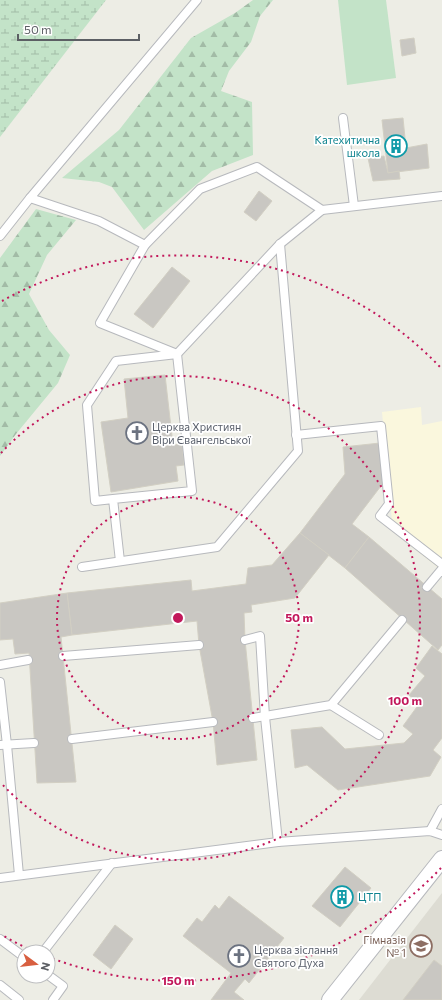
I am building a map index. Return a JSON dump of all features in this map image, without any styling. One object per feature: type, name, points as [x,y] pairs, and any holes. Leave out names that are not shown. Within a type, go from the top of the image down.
[{"type":"street","points":[[330,1000],[442,859]]},
{"type":"lane","points":[[0,236],[30,198],[197,0]]},
{"type":"lane","points":[[343,118],[354,206]]},
{"type":"lane","points":[[178,354],[100,323],[145,245],[200,189],[257,167],[322,210]]},
{"type":"lane","points":[[178,354],[192,491],[95,501],[87,405],[116,361],[178,354],[280,244],[322,210],[442,196]]},
{"type":"lane","points":[[30,198],[99,221],[145,245]]},
{"type":"lane","points":[[82,566],[217,547],[298,451],[280,244]]},
{"type":"lane","points":[[296,435],[381,426],[389,504],[380,516],[442,564]]},
{"type":"lane","points":[[112,499],[120,561]]},
{"type":"lane","points":[[427,586],[442,568]]},
{"type":"lane","points":[[253,718],[331,705],[402,620]]},
{"type":"lane","points":[[245,640],[260,636],[265,717],[278,842]]},
{"type":"lane","points":[[63,656],[200,645]]},
{"type":"lane","points":[[0,665],[28,660]]},
{"type":"lane","points":[[0,682],[4,745],[19,875]]},
{"type":"lane","points":[[331,705],[379,735]]},
{"type":"lane","points":[[72,739],[213,722]]},
{"type":"lane","points":[[4,745],[34,743]]},
{"type":"lane","points":[[430,831],[442,809]]},
{"type":"lane","points":[[0,878],[278,842],[430,831],[442,835]]},
{"type":"lane","points":[[49,944],[112,863]]},
{"type":"lane","points":[[0,940],[16,951]]},
{"type":"lane","points":[[53,1000],[63,986],[56,981]]},
{"type":"lane","points":[[0,985],[19,1000]]},
{"type":"shaded area","points":[[421,407],[422,425],[442,421],[442,571],[393,532],[382,412]]},
{"type":"shaded area","name":"Гімназія № 1","points":[[442,893],[442,1000],[359,1000]]},
{"type":"green space","points":[[0,0],[106,0],[0,137]]},
{"type":"green space","points":[[253,0],[273,0],[260,16],[251,42],[229,71],[221,91],[252,102],[253,155],[212,171],[144,230],[112,187],[99,182],[62,178],[119,130],[191,38],[235,13]]},
{"type":"green space","points":[[338,0],[386,0],[396,78],[347,85]]},
{"type":"green space","points":[[36,209],[76,220],[47,255],[29,294],[49,330],[70,355],[58,383],[0,456],[0,258]]},
{"type":"building","points":[[414,38],[416,53],[402,56],[400,40]]},
{"type":"building","name":"Катехитична школа","points":[[403,118],[406,148],[427,144],[429,168],[388,173],[382,120]]},
{"type":"building","points":[[384,156],[388,173],[399,171],[400,179],[373,181],[368,158]]},
{"type":"building","points":[[259,191],[272,201],[256,221],[244,212]]},
{"type":"building","points":[[172,267],[190,281],[153,328],[134,314]]},
{"type":"building","name":"Церква Християн Віри Євангельської","points":[[165,375],[173,445],[182,444],[184,465],[176,466],[178,481],[111,492],[101,422],[128,418],[124,379]]},
{"type":"building","points":[[380,443],[384,482],[352,524],[369,537],[345,568],[300,533],[345,474],[343,447]]},
{"type":"building","points":[[300,533],[329,555],[295,598],[251,605],[252,612],[244,613],[245,640],[257,760],[217,765],[213,722],[199,645],[197,621],[72,635],[67,593],[191,580],[192,591],[246,584],[248,568],[272,565]]},
{"type":"building","points":[[369,537],[442,599],[442,645],[438,650],[345,568]]},
{"type":"building","points":[[67,593],[72,635],[61,637],[76,782],[37,783],[29,653],[15,654],[13,639],[0,640],[0,603]]},
{"type":"building","points":[[432,646],[442,654],[442,738],[433,750],[441,757],[430,776],[338,790],[307,765],[295,768],[291,730],[322,727],[345,749],[404,743],[413,734],[403,726],[419,704],[409,695],[425,676],[416,668]]},
{"type":"building","name":"ЦТП","points":[[345,867],[371,888],[340,927],[312,906]]},
{"type":"building","name":"Церква зіслання Святого Духа","points":[[229,896],[284,938],[249,983],[245,979],[234,992],[244,1000],[211,1000],[231,973],[183,936],[197,918],[202,922],[215,905],[219,909]]},
{"type":"building","points":[[115,925],[133,939],[111,969],[93,955]]},
{"type":"building","points":[[434,960],[442,966],[442,1000],[403,1000]]},
{"type":"place","name":"Катехитична школа","points":[[396,146]]},
{"type":"place","name":"Церква Християн Віри Євангельської","points":[[137,433]]},
{"type":"place","name":"ЦТП","points":[[342,897]]},
{"type":"place","name":"Гімназія № 1","points":[[421,946]]},
{"type":"place","name":"Церква зіслання Святого Духа","points":[[239,956]]}]
